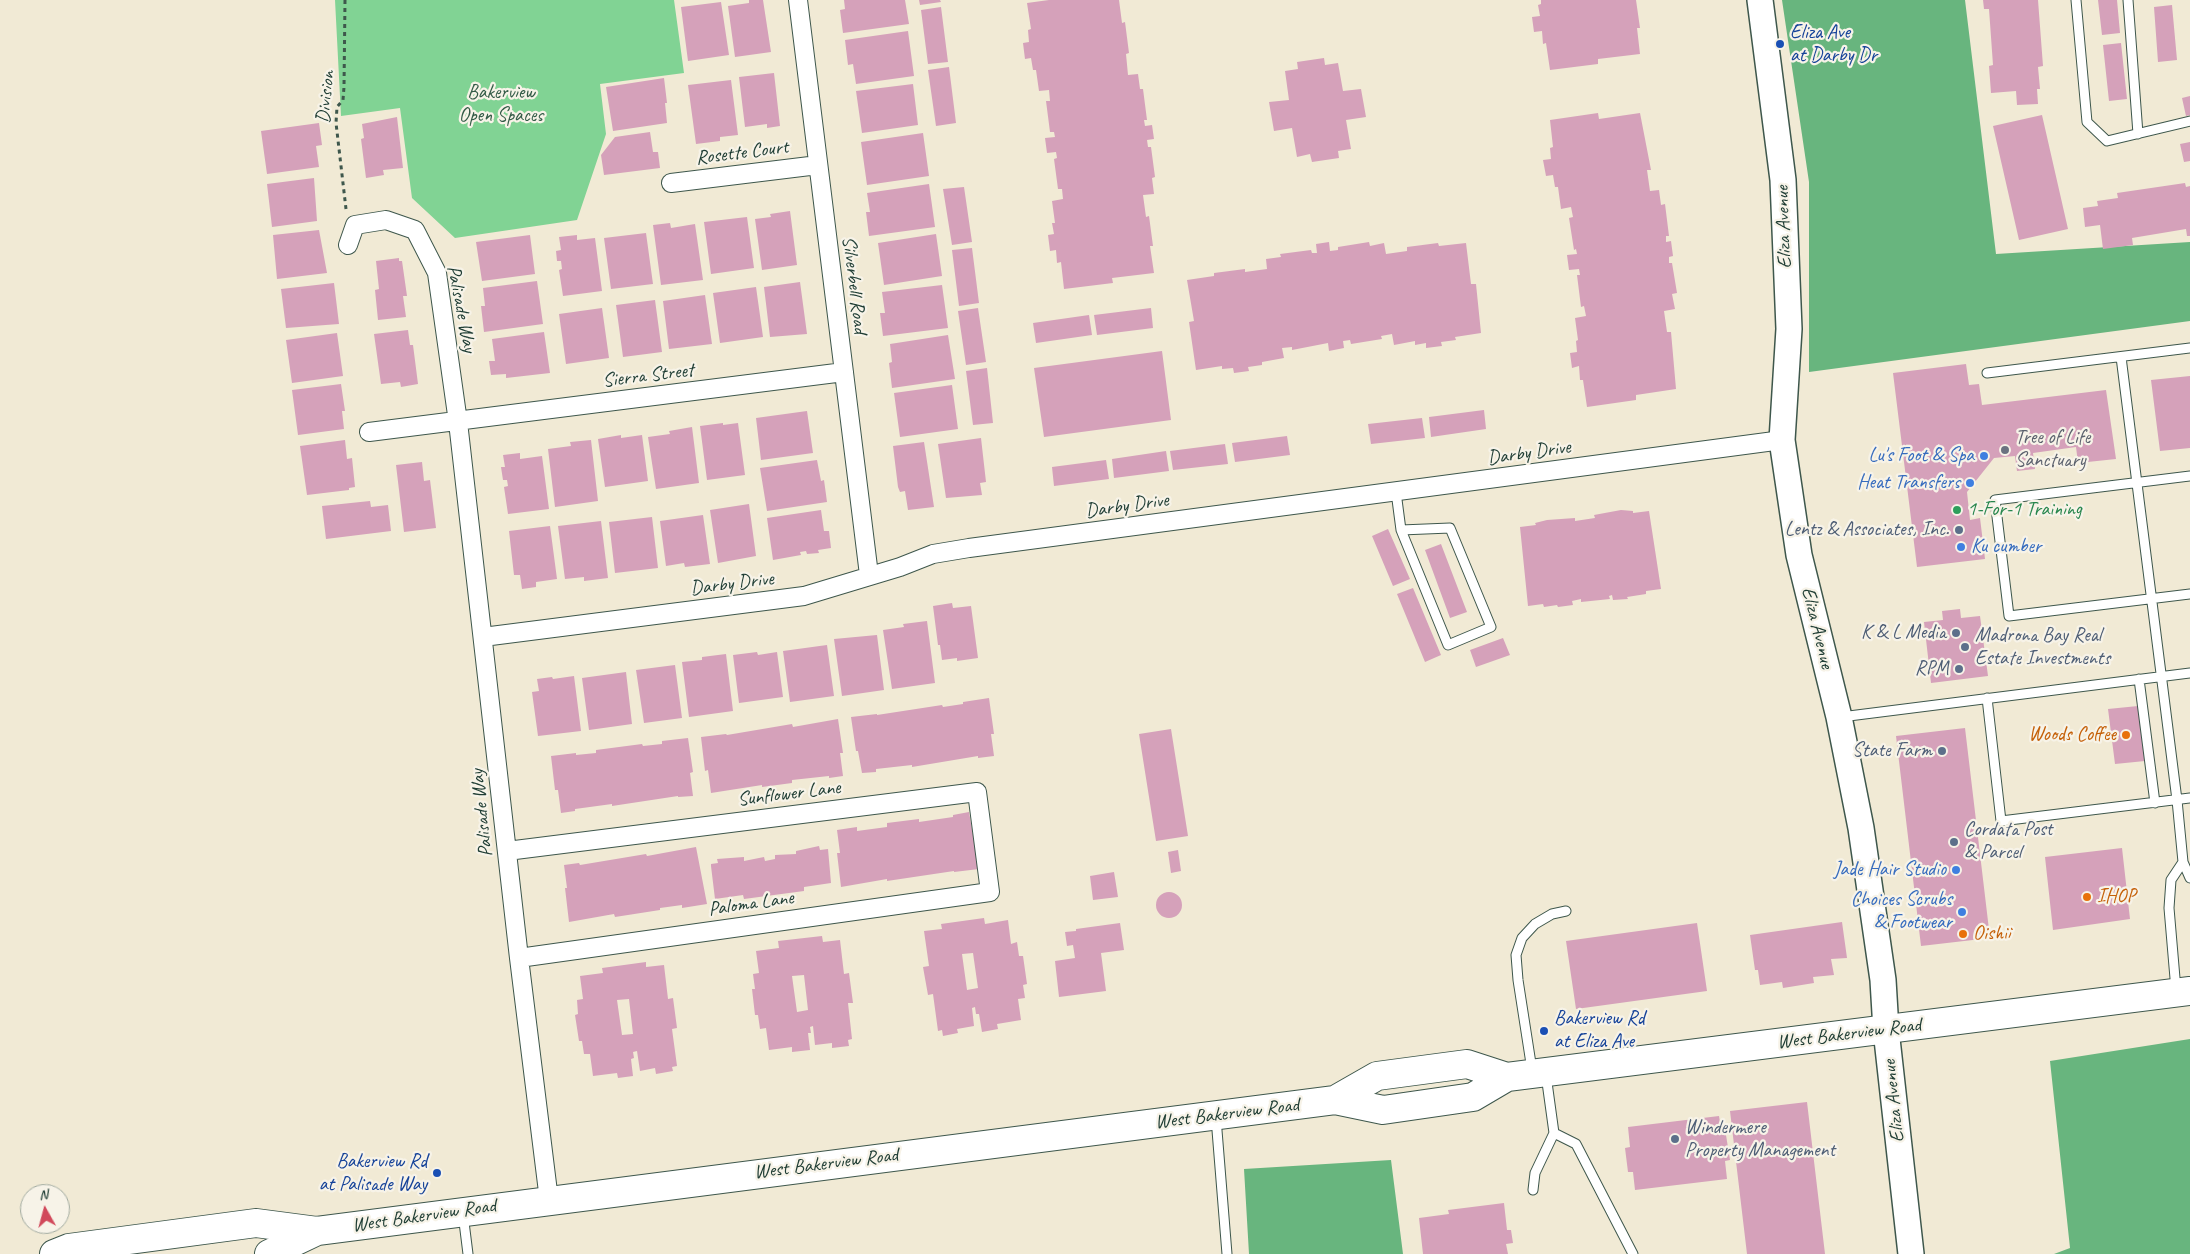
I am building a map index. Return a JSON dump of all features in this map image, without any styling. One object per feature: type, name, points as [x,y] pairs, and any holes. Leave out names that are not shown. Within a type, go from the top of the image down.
[{"type":"main road","name":"West Bakerview Road","points":[[54,1254],[69,1248],[256,1223],[316,1231],[1335,1100],[1377,1076],[1467,1064],[1529,1074],[2183,992]]},
{"type":"main road","name":"West Bakerview Road","points":[[269,1254],[316,1231]]},
{"type":"street","name":"Silverbell Road","points":[[798,0],[870,575]]},
{"type":"street","name":"Eliza Avenue","points":[[1760,0],[1783,190],[1789,329],[1782,440],[1799,555],[1839,717],[1862,828],[1883,980],[1886,1030],[1911,1254]]},
{"type":"street","name":"Rosette Court","points":[[671,183],[818,164]]},
{"type":"street","name":"Palisade Way","points":[[355,225],[386,220],[415,230],[437,273],[458,422],[519,958],[549,1200]]},
{"type":"street","points":[[348,245],[355,225]]},
{"type":"street","name":"Sierra Street","points":[[458,422],[844,372]]},
{"type":"street","points":[[369,432],[458,422]]},
{"type":"street","name":"Darby Drive","points":[[483,637],[804,596],[900,567],[932,554],[969,548],[1782,440]]},
{"type":"street","name":"Sunflower Lane","points":[[507,851],[977,792],[990,892]]},
{"type":"street","name":"Paloma Lane","points":[[519,958],[990,892]]},
{"type":"lane","points":[[2076,0],[2087,122],[2107,141],[2190,121]]},
{"type":"lane","points":[[2128,0],[2138,134]]},
{"type":"lane","points":[[1987,373],[2190,348]]},
{"type":"lane","points":[[2121,357],[2177,800],[2183,862],[2190,878]]},
{"type":"lane","points":[[2190,476],[1995,500],[2009,616],[2190,594]]},
{"type":"lane","points":[[1396,492],[1401,530],[1448,645],[1491,627],[1450,528],[1401,530]]},
{"type":"lane","points":[[1839,717],[2190,673]]},
{"type":"lane","points":[[2139,679],[2155,803]]},
{"type":"lane","points":[[1987,698],[2002,821],[2190,798]]},
{"type":"lane","points":[[2183,862],[2171,880],[2169,908],[2183,992]]},
{"type":"lane","points":[[1566,910],[1552,914],[1535,924],[1522,938],[1516,955],[1529,1074],[1554,1133],[1576,1144],[1618,1227],[1634,1254]]},
{"type":"lane","points":[[1216,1116],[1227,1254]]},
{"type":"lane","points":[[1533,1190],[1535,1173],[1554,1133]]},
{"type":"lane","points":[[463,1211],[468,1254]]},
{"type":"path","name":"Division","points":[[345,0],[343,100],[337,106],[336,123],[347,213],[355,225]]},
{"type":"green space","name":"Bakerview Open Spaces","points":[[335,0],[674,0],[684,73],[600,84],[606,134],[577,220],[455,238],[412,198],[400,108],[341,116]]},
{"type":"green space","points":[[1782,0],[1965,0],[1996,254],[2190,242],[2190,321],[1809,372],[1809,182]]},
{"type":"green space","points":[[2190,1039],[2190,1254],[2054,1254],[2070,1248],[2050,1061]]},
{"type":"green space","points":[[1391,1160],[1403,1254],[1249,1254],[1244,1169]]},
{"type":"building","points":[[749,0],[763,0],[771,52],[735,57],[728,6],[749,3]]},
{"type":"building","points":[[844,0],[905,0],[909,24],[843,33],[840,10],[845,9]]},
{"type":"building","points":[[919,0],[940,0],[941,2],[920,5]]},
{"type":"building","points":[[1049,0],[1119,0],[1122,23],[1125,22],[1129,53],[1126,54],[1128,75],[1138,74],[1140,89],[1143,89],[1147,120],[1144,120],[1145,126],[1152,125],[1154,139],[1147,140],[1148,147],[1151,147],[1155,177],[1152,178],[1154,194],[1143,195],[1146,217],[1149,216],[1153,246],[1150,246],[1154,273],[1112,278],[1113,283],[1064,289],[1061,262],[1057,263],[1056,250],[1050,251],[1048,235],[1054,234],[1052,223],[1055,223],[1052,201],[1063,199],[1062,189],[1058,189],[1054,159],[1057,158],[1056,152],[1047,153],[1045,138],[1055,137],[1054,132],[1050,132],[1046,101],[1050,101],[1049,90],[1039,91],[1036,70],[1033,70],[1031,58],[1025,59],[1023,43],[1029,42],[1028,30],[1031,29],[1027,3]]},
{"type":"building","points":[[1541,0],[1636,0],[1640,28],[1637,28],[1640,54],[1598,59],[1598,64],[1550,70],[1546,43],[1543,44],[1542,31],[1534,32],[1532,17],[1540,16],[1538,5],[1541,4]]},
{"type":"building","points":[[1983,0],[2038,0],[2043,66],[2038,67],[2040,89],[2037,89],[2038,104],[2017,105],[2016,91],[1991,93],[1989,66],[1993,65],[1989,9],[1984,9]]},
{"type":"building","points":[[2098,0],[2117,0],[2120,33],[2102,35]]},
{"type":"building","points":[[721,2],[729,55],[688,61],[681,7]]},
{"type":"building","points":[[2172,5],[2177,60],[2158,62],[2154,7]]},
{"type":"building","points":[[941,7],[948,62],[928,64],[921,10]]},
{"type":"building","points":[[908,31],[914,76],[856,84],[853,64],[848,65],[845,40]]},
{"type":"building","points":[[2121,43],[2127,99],[2109,101],[2103,45]]},
{"type":"building","points":[[1324,58],[1325,65],[1338,63],[1343,91],[1361,89],[1366,117],[1346,120],[1351,149],[1338,151],[1339,158],[1312,162],[1310,154],[1297,157],[1292,128],[1274,131],[1269,102],[1289,100],[1285,71],[1298,69],[1297,62]]},
{"type":"building","points":[[949,67],[956,123],[936,126],[928,70]]},
{"type":"building","points":[[774,73],[780,126],[767,128],[767,124],[745,127],[739,77]]},
{"type":"building","points":[[664,78],[667,123],[613,131],[606,87]]},
{"type":"building","points":[[731,80],[738,135],[720,137],[720,141],[696,144],[688,85]]},
{"type":"building","points":[[913,84],[918,125],[862,133],[856,91]]},
{"type":"building","points":[[2190,96],[2190,115],[2186,116],[2182,98]]},
{"type":"building","points":[[1598,113],[1599,119],[1640,113],[1651,170],[1647,170],[1650,191],[1659,190],[1661,205],[1665,204],[1669,236],[1666,236],[1666,242],[1671,241],[1673,256],[1669,257],[1669,263],[1672,263],[1677,293],[1672,294],[1675,309],[1664,311],[1667,332],[1671,332],[1676,389],[1636,395],[1636,400],[1587,407],[1583,380],[1580,380],[1579,366],[1572,368],[1570,353],[1577,352],[1576,341],[1578,340],[1575,318],[1586,316],[1584,306],[1581,307],[1577,275],[1580,275],[1579,269],[1569,270],[1567,255],[1577,254],[1576,249],[1574,250],[1569,218],[1573,217],[1571,207],[1561,209],[1558,187],[1555,187],[1553,175],[1546,176],[1543,160],[1551,159],[1550,148],[1553,147],[1550,120]]},
{"type":"building","points":[[2042,115],[2068,229],[2019,240],[1993,126]]},
{"type":"building","points":[[397,117],[403,168],[383,170],[384,175],[366,178],[361,139],[364,138],[362,124]]},
{"type":"building","points":[[319,123],[322,145],[316,146],[319,167],[267,174],[261,131]]},
{"type":"building","points":[[650,132],[653,152],[658,152],[660,168],[604,175],[601,155],[615,137]]},
{"type":"building","points":[[923,133],[929,176],[867,185],[861,142]]},
{"type":"building","points":[[2190,142],[2190,161],[2184,162],[2180,144]]},
{"type":"building","points":[[314,178],[317,221],[272,227],[267,184]]},
{"type":"building","points":[[2185,183],[2186,187],[2190,186],[2190,236],[2187,236],[2186,229],[2132,238],[2133,245],[2103,249],[2100,225],[2085,227],[2083,208],[2098,206],[2097,201],[2118,198],[2117,193]]},
{"type":"building","points":[[929,184],[935,227],[869,236],[866,212],[870,212],[867,193]]},
{"type":"building","points":[[964,187],[972,242],[952,245],[943,189]]},
{"type":"building","points":[[790,211],[797,265],[762,270],[755,219],[771,217],[770,214]]},
{"type":"building","points":[[747,217],[754,268],[711,274],[704,222]]},
{"type":"building","points":[[670,223],[671,228],[695,224],[703,280],[661,285],[653,225]]},
{"type":"building","points":[[319,230],[327,273],[277,279],[273,235]]},
{"type":"building","points":[[646,233],[653,284],[611,289],[604,238]]},
{"type":"building","points":[[936,234],[942,276],[884,285],[878,243]]},
{"type":"building","points":[[530,235],[535,274],[482,281],[476,242]]},
{"type":"building","points":[[577,235],[577,240],[595,238],[602,291],[563,296],[559,270],[562,269],[561,261],[557,261],[556,251],[561,250],[559,237]]},
{"type":"building","points":[[1329,242],[1330,251],[1338,250],[1338,247],[1369,242],[1370,246],[1384,243],[1386,254],[1407,251],[1407,247],[1438,243],[1439,246],[1466,243],[1471,284],[1476,284],[1481,333],[1455,337],[1456,340],[1441,342],[1442,346],[1426,348],[1426,343],[1415,345],[1415,341],[1394,345],[1392,334],[1381,336],[1382,339],[1351,344],[1350,340],[1343,341],[1344,348],[1329,351],[1328,343],[1292,350],[1292,347],[1282,348],[1284,358],[1248,367],[1249,371],[1234,373],[1233,368],[1222,369],[1222,366],[1196,370],[1189,322],[1194,321],[1187,280],[1214,276],[1214,273],[1245,269],[1245,272],[1267,269],[1266,259],[1281,257],[1280,254],[1311,250],[1312,253],[1317,253],[1316,244]]},
{"type":"building","points":[[972,248],[979,303],[959,306],[952,250]]},
{"type":"building","points":[[399,258],[399,261],[402,261],[407,296],[403,296],[406,317],[378,320],[375,290],[379,289],[376,261]]},
{"type":"building","points":[[537,281],[543,324],[484,332],[481,306],[485,306],[483,288]]},
{"type":"building","points":[[800,282],[807,334],[770,337],[764,287]]},
{"type":"building","points":[[334,283],[339,324],[286,328],[281,289]]},
{"type":"building","points":[[942,285],[948,328],[883,336],[880,313],[885,313],[882,292]]},
{"type":"building","points":[[756,287],[763,337],[720,343],[713,293]]},
{"type":"building","points":[[705,295],[712,344],[669,349],[663,301]]},
{"type":"building","points":[[655,300],[662,352],[623,357],[616,305]]},
{"type":"building","points":[[602,308],[609,358],[566,364],[559,314]]},
{"type":"building","points":[[978,308],[986,362],[966,365],[958,311]]},
{"type":"building","points":[[1151,308],[1153,328],[1097,335],[1094,315]]},
{"type":"building","points":[[1089,315],[1092,335],[1036,343],[1033,323]]},
{"type":"building","points":[[408,330],[410,345],[413,345],[418,384],[401,387],[400,382],[381,384],[374,334]]},
{"type":"building","points":[[544,332],[550,373],[506,378],[506,374],[491,375],[489,361],[495,361],[492,339]]},
{"type":"building","points":[[337,333],[343,376],[292,383],[286,340]]},
{"type":"building","points":[[948,335],[955,379],[892,388],[889,363],[892,362],[890,344]]},
{"type":"building","points":[[1162,351],[1171,420],[1044,437],[1034,368]]},
{"type":"building","points":[[1966,364],[1969,385],[1979,384],[1982,405],[2106,390],[2116,459],[2078,463],[2076,447],[2033,453],[2035,469],[2017,471],[2015,456],[1994,458],[1967,492],[1970,520],[1980,518],[1985,559],[1917,567],[1893,373]]},
{"type":"building","points":[[987,368],[993,423],[973,425],[966,371]]},
{"type":"building","points":[[2190,376],[2190,448],[2160,451],[2151,380]]},
{"type":"building","points":[[341,384],[345,411],[342,411],[344,429],[298,435],[292,390]]},
{"type":"building","points":[[952,385],[958,429],[900,437],[894,393]]},
{"type":"building","points":[[1484,410],[1486,429],[1431,437],[1429,417]]},
{"type":"building","points":[[807,411],[813,453],[761,460],[756,418]]},
{"type":"building","points":[[1422,418],[1425,438],[1371,444],[1368,424]]},
{"type":"building","points":[[723,423],[723,425],[738,423],[745,475],[707,480],[700,426]]},
{"type":"building","points":[[692,427],[699,483],[656,489],[648,437],[670,434],[669,431]]},
{"type":"building","points":[[621,435],[621,438],[642,435],[648,481],[605,487],[598,439]]},
{"type":"building","points":[[1287,436],[1290,455],[1235,462],[1232,443]]},
{"type":"building","points":[[981,438],[986,482],[980,483],[982,495],[946,498],[938,444]]},
{"type":"building","points":[[345,440],[347,459],[352,458],[355,487],[349,488],[349,490],[307,495],[300,446]]},
{"type":"building","points":[[591,440],[598,501],[555,507],[548,449],[571,446],[570,442]]},
{"type":"building","points":[[924,442],[934,507],[908,510],[905,491],[900,492],[898,487],[893,446]]},
{"type":"building","points":[[1225,444],[1228,464],[1173,470],[1170,451]]},
{"type":"building","points":[[1166,451],[1169,471],[1114,478],[1112,459]]},
{"type":"building","points":[[520,453],[520,459],[542,456],[549,509],[508,514],[504,487],[508,486],[507,480],[503,480],[501,467],[505,467],[503,455]]},
{"type":"building","points":[[817,460],[821,481],[824,480],[827,502],[767,511],[760,468]]},
{"type":"building","points":[[1106,460],[1109,479],[1054,486],[1052,467]]},
{"type":"building","points":[[422,462],[424,481],[430,480],[436,528],[404,532],[396,465]]},
{"type":"building","points":[[370,501],[371,507],[388,505],[391,531],[326,539],[322,506]]},
{"type":"building","points":[[749,504],[756,556],[718,563],[710,510]]},
{"type":"building","points":[[821,510],[824,531],[829,531],[831,548],[818,550],[819,553],[807,554],[806,551],[800,552],[801,555],[773,560],[767,518]]},
{"type":"building","points":[[1621,510],[1633,511],[1633,513],[1649,511],[1661,589],[1646,591],[1646,594],[1627,597],[1628,599],[1613,600],[1612,595],[1609,596],[1610,599],[1581,602],[1581,599],[1572,601],[1573,605],[1558,607],[1557,605],[1544,607],[1543,604],[1528,606],[1520,527],[1536,525],[1535,523],[1547,520],[1575,518],[1575,521],[1595,518],[1594,515]]},
{"type":"building","points":[[703,515],[710,564],[685,567],[684,563],[666,566],[660,521]]},
{"type":"building","points":[[652,517],[658,568],[615,573],[609,522]]},
{"type":"building","points":[[601,521],[608,578],[584,581],[584,577],[565,579],[558,526]]},
{"type":"building","points":[[550,526],[557,579],[536,582],[536,587],[522,589],[520,575],[514,575],[509,531]]},
{"type":"building","points":[[1388,529],[1410,579],[1393,586],[1372,536]]},
{"type":"building","points":[[1441,544],[1467,612],[1450,618],[1425,550]]},
{"type":"building","points":[[1413,588],[1441,655],[1425,662],[1397,594]]},
{"type":"building","points":[[952,603],[953,608],[971,606],[978,658],[957,661],[957,658],[942,660],[933,606]]},
{"type":"building","points":[[1960,609],[1961,618],[1980,616],[1988,676],[1931,683],[1924,622],[1943,620],[1942,611]]},
{"type":"building","points":[[927,621],[935,683],[892,689],[883,630],[904,627],[903,624]]},
{"type":"building","points":[[877,635],[884,690],[842,696],[834,639]]},
{"type":"building","points":[[1503,638],[1510,655],[1476,667],[1470,650]]},
{"type":"building","points":[[827,645],[834,696],[790,702],[783,651]]},
{"type":"building","points":[[757,652],[758,655],[777,652],[783,697],[739,703],[733,655]]},
{"type":"building","points":[[726,654],[733,711],[689,717],[682,662],[702,660],[702,657]]},
{"type":"building","points":[[675,665],[682,718],[644,723],[636,670]]},
{"type":"building","points":[[626,672],[632,724],[589,730],[582,678]]},
{"type":"building","points":[[574,676],[581,731],[538,736],[532,692],[539,691],[537,679]]},
{"type":"building","points":[[989,698],[994,734],[991,734],[994,756],[978,758],[978,756],[912,767],[912,765],[876,769],[876,772],[862,773],[858,751],[856,751],[851,717],[942,705],[943,707]]},
{"type":"building","name":"Woods Coffee","points":[[2138,706],[2145,761],[2115,764],[2108,709]]},
{"type":"building","points":[[838,719],[843,753],[840,753],[843,776],[792,780],[792,783],[762,787],[762,785],[711,793],[708,770],[705,771],[701,737],[727,735],[792,724],[793,727]]},
{"type":"building","points":[[1965,728],[1990,938],[1921,946],[1896,736]]},
{"type":"building","points":[[1171,729],[1188,836],[1156,841],[1139,734]]},
{"type":"building","points":[[688,738],[693,772],[690,773],[693,796],[678,796],[612,806],[612,804],[575,809],[575,811],[561,813],[558,790],[555,790],[551,756],[596,753],[596,750],[642,744],[643,746],[662,744],[662,741]]},
{"type":"building","points":[[969,812],[979,869],[887,881],[887,879],[841,887],[837,853],[840,853],[837,830],[857,827],[857,831],[887,827],[887,823],[919,819],[919,822],[953,817],[953,815]]},
{"type":"building","points":[[819,846],[820,850],[828,849],[831,883],[804,887],[804,891],[744,899],[743,895],[715,899],[711,864],[718,863],[717,859],[744,857],[744,861],[764,857],[765,861],[775,859],[775,855],[796,854],[796,851]]},
{"type":"building","points":[[696,847],[707,904],[682,908],[682,905],[615,917],[614,914],[569,922],[564,865],[579,863],[580,865],[646,854],[647,856]]},
{"type":"building","points":[[2122,848],[2130,919],[2053,930],[2045,857]]},
{"type":"building","points":[[1178,850],[1181,871],[1171,873],[1168,852]]},
{"type":"building","points":[[1114,872],[1118,897],[1093,900],[1090,876]]},
{"type":"building","points":[[1169,892],[1178,896],[1182,905],[1178,914],[1169,918],[1160,914],[1156,905],[1160,896]]},
{"type":"building","points":[[984,918],[985,924],[1008,920],[1011,944],[1017,942],[1019,956],[1023,956],[1027,984],[1023,985],[1025,998],[1018,999],[1021,1020],[997,1024],[998,1029],[982,1032],[979,1014],[976,1014],[975,1007],[972,1008],[974,1026],[957,1029],[958,1033],[943,1036],[942,1030],[938,1031],[933,994],[928,995],[923,967],[929,966],[924,931],[942,929],[941,924]],"holes":[[[973,953],[978,988],[967,990],[962,954]]]},
{"type":"building","points":[[1842,922],[1847,958],[1831,959],[1834,975],[1813,977],[1814,983],[1783,988],[1782,982],[1760,985],[1758,970],[1755,970],[1750,935]]},
{"type":"building","points":[[1120,923],[1124,950],[1101,953],[1106,991],[1059,997],[1055,961],[1075,958],[1073,945],[1067,946],[1065,932]]},
{"type":"building","points":[[1697,923],[1707,991],[1576,1009],[1566,941]]},
{"type":"building","points":[[822,936],[823,942],[840,940],[844,974],[849,973],[853,1003],[848,1003],[852,1039],[848,1040],[849,1046],[832,1048],[832,1043],[815,1045],[813,1026],[810,1027],[811,1033],[808,1033],[810,1050],[792,1052],[792,1047],[769,1050],[766,1028],[760,1029],[758,1015],[755,1015],[752,989],[755,989],[753,974],[759,973],[756,951],[779,948],[778,941]],"holes":[[[804,975],[808,1010],[797,1012],[792,976]]]},
{"type":"building","points":[[646,962],[646,967],[664,965],[668,999],[673,998],[677,1028],[672,1029],[677,1066],[672,1067],[673,1071],[656,1074],[655,1068],[640,1071],[637,1051],[633,1052],[634,1058],[631,1059],[633,1076],[618,1078],[617,1073],[593,1076],[590,1054],[584,1054],[582,1041],[579,1041],[575,1015],[578,1014],[577,1000],[583,999],[580,976],[603,973],[602,968]],"holes":[[[629,999],[633,1034],[622,1035],[617,1000]]]},
{"type":"building","points":[[1807,1102],[1825,1254],[1747,1254],[1730,1111]]},
{"type":"building","points":[[1719,1116],[1722,1135],[1726,1135],[1730,1160],[1725,1161],[1727,1179],[1635,1190],[1633,1172],[1628,1172],[1625,1148],[1630,1147],[1628,1127]]},
{"type":"building","points":[[1504,1203],[1507,1230],[1511,1230],[1513,1243],[1506,1244],[1508,1254],[1423,1254],[1419,1218],[1449,1214],[1448,1210]]},
{"type":"place","name":"Eliza Ave at Darby Dr","points":[[1780,44]]},
{"type":"place","name":"Tree of Life Sanctuary","points":[[2005,450]]},
{"type":"place","name":"Lu's Foot & Spa","points":[[1984,456]]},
{"type":"place","name":"Heat Transfers","points":[[1970,483]]},
{"type":"place","name":"1-For-1 Training","points":[[1957,510]]},
{"type":"place","name":"Lentz & Associates, Inc.","points":[[1959,530]]},
{"type":"place","name":"Ku cumber","points":[[1961,547]]},
{"type":"place","name":"K & L Media","points":[[1956,633]]},
{"type":"place","name":"Madrona Bay Real Estate Investments","points":[[1965,647]]},
{"type":"place","name":"RPM","points":[[1959,669]]},
{"type":"place","name":"Woods Coffee","points":[[2126,735]]},
{"type":"place","name":"State Farm","points":[[1942,751]]},
{"type":"place","name":"Cordata Post & Parcel","points":[[1954,842]]},
{"type":"place","name":"Jade Hair Studio","points":[[1956,870]]},
{"type":"place","name":"IHOP","points":[[2087,897]]},
{"type":"place","name":"Choices Scrubs & Footwear","points":[[1962,912]]},
{"type":"place","name":"Oishii","points":[[1963,934]]},
{"type":"place","name":"Bakerview Rd at Eliza Ave","points":[[1544,1031]]},
{"type":"place","name":"Windermere Property Management","points":[[1675,1139]]},
{"type":"place","name":"Bakerview Rd at Palisade Way","points":[[437,1173]]}]
